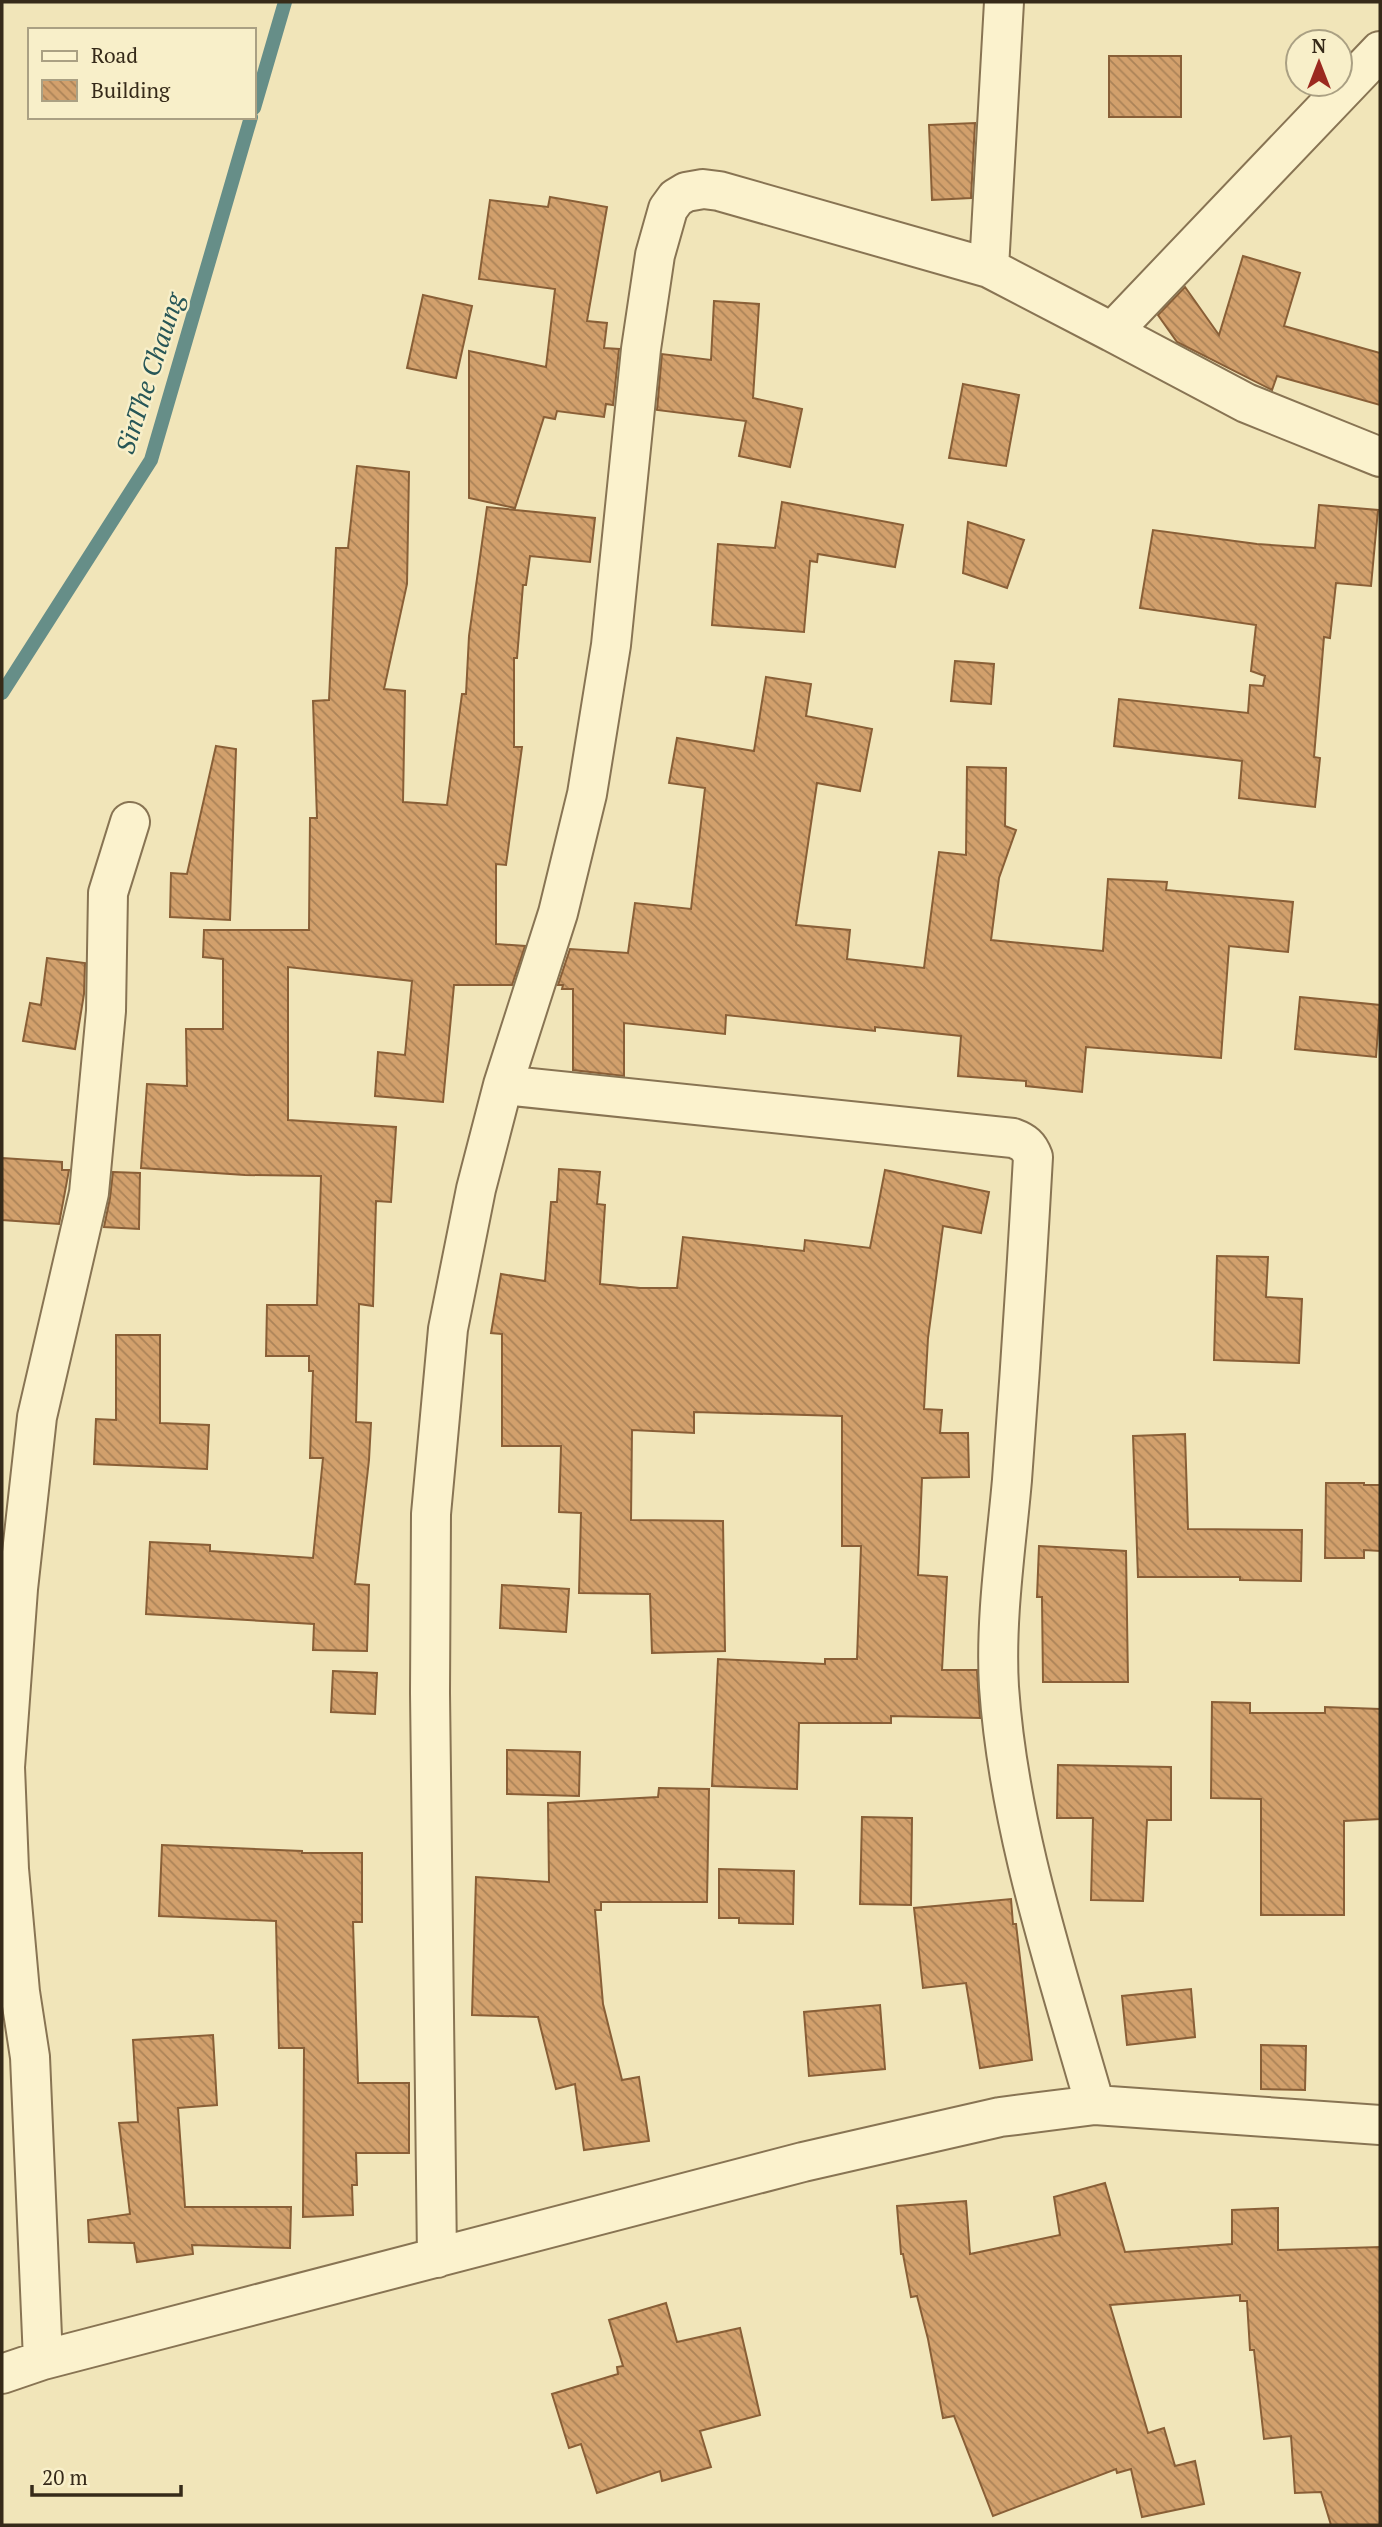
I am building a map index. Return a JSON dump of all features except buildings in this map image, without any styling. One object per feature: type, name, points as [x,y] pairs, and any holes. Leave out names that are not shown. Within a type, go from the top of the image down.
[{"type":"street","points":[[989,268],[1004,2]]},
{"type":"street","points":[[1112,332],[1380,51]]},
{"type":"street","points":[[437,2258],[430,1693],[431,1514],[448,1329],[475,1189],[503,1085],[558,913],[587,794],[611,645],[641,349],[655,254],[668,209],[676,198],[686,192],[703,189],[719,191],[989,268],[1246,403],[1380,457]]},
{"type":"street","points":[[43,2360],[30,2057],[20,1992],[9,1869],[5,1767],[18,1589],[37,1417],[89,1193],[106,1012],[108,893],[130,822]]},
{"type":"street","points":[[503,1085],[989,1135],[1013,1138],[1030,1148],[1033,1157],[1023,1337],[1000,1627],[999,1683],[1003,1732],[1024,1853],[1095,2105]]},
{"type":"street","points":[[2,2374],[43,2360],[803,2162],[1000,2117],[1095,2105],[1380,2125]]},
{"type":"waterway","name":"SinThe Chaung","points":[[256,101],[285,2]]},
{"type":"waterway","name":"SinThe Chaung","points":[[2,693],[151,460],[250,119]]}]
